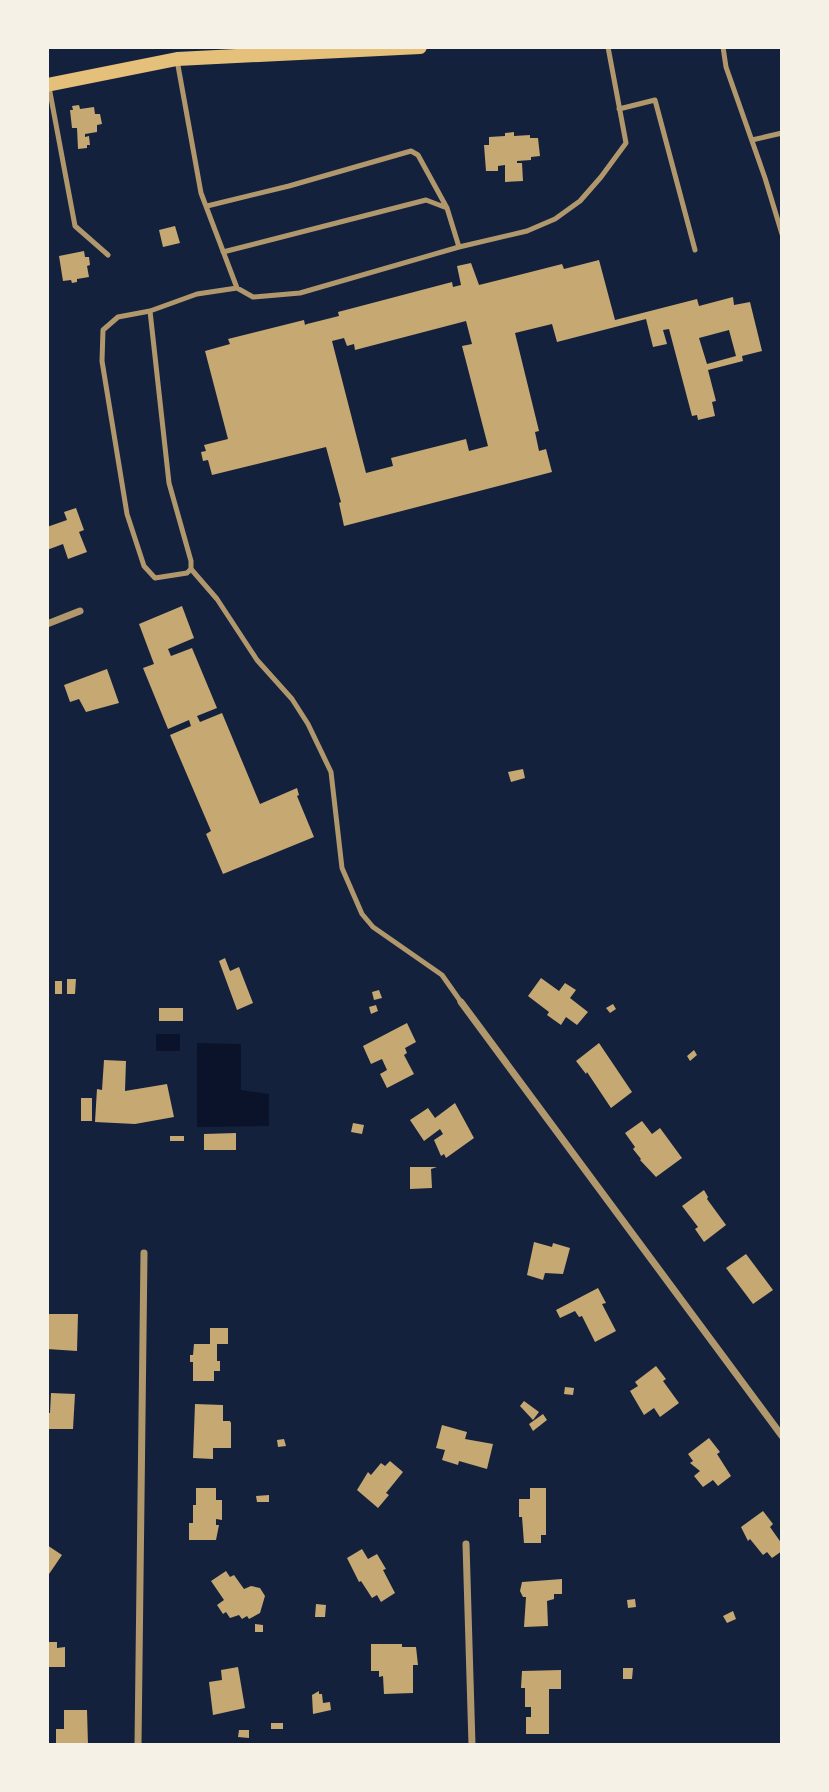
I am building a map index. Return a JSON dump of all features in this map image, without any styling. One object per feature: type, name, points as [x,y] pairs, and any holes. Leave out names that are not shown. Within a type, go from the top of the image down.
[{"type":"main road","points":[[48,85],[177,59],[420,47]]},
{"type":"street","points":[[47,624],[80,611]]},
{"type":"street","points":[[461,1002],[782,1436]]},
{"type":"street","points":[[138,1745],[144,1253]]},
{"type":"street","points":[[466,1544],[472,1745]]},
{"type":"lane","points":[[191,569],[187,573],[155,578],[144,566],[127,514],[102,361],[103,330],[118,317],[150,311],[197,294],[237,288],[253,297],[300,293],[459,247],[527,231],[555,219],[580,201],[626,143],[608,47]]},
{"type":"lane","points":[[723,47],[726,67],[782,234]]},
{"type":"lane","points":[[177,59],[201,192],[237,288]]},
{"type":"lane","points":[[48,85],[75,226],[108,255]]},
{"type":"lane","points":[[619,109],[655,100],[695,250]]},
{"type":"lane","points":[[752,140],[782,133]]},
{"type":"lane","points":[[207,206],[411,151],[418,155],[447,208],[459,247]]},
{"type":"lane","points":[[223,252],[426,200],[447,208]]},
{"type":"lane","points":[[150,311],[169,483],[191,569],[217,598],[257,660],[292,699],[320,748],[331,772],[342,867],[362,914],[373,928],[442,975],[461,1002]]},
{"type":"water","points":[[156,1034],[180,1034],[180,1051],[156,1051]]},
{"type":"water","points":[[197,1043],[241,1044],[241,1090],[269,1094],[269,1126],[197,1127]]},
{"type":"building","points":[[79,105],[80,109],[94,107],[95,114],[100,114],[102,124],[97,125],[97,132],[85,134],[85,137],[89,136],[90,145],[78,149],[77,128],[72,128],[70,110],[73,110],[72,106]]},
{"type":"building","points":[[514,132],[514,136],[530,135],[530,138],[538,138],[540,156],[517,161],[522,163],[523,181],[505,182],[505,165],[498,166],[498,171],[486,171],[484,145],[489,145],[489,137],[505,136],[505,133]]},
{"type":"building","points":[[175,226],[180,243],[163,247],[159,230]]},
{"type":"building","points":[[84,251],[85,257],[89,257],[89,277],[77,279],[77,282],[72,283],[71,280],[63,281],[59,256]]},
{"type":"building","points":[[599,260],[615,320],[697,299],[699,306],[733,297],[734,305],[750,302],[762,351],[742,356],[743,361],[708,370],[716,401],[712,402],[715,416],[698,420],[697,415],[692,416],[669,329],[663,330],[667,344],[653,347],[646,319],[557,342],[552,324],[515,333],[539,431],[535,432],[539,451],[546,449],[552,472],[344,526],[339,503],[341,502],[326,447],[212,475],[208,460],[203,461],[201,452],[206,451],[204,445],[228,439],[205,351],[230,344],[228,339],[304,320],[305,325],[339,316],[338,312],[452,282],[453,287],[461,285],[457,266],[471,263],[479,285],[562,264],[564,269]],"holes":[[[466,321],[472,344],[462,346],[488,446],[469,451],[466,439],[391,458],[393,466],[366,473],[332,341],[344,338],[347,346],[354,344],[355,350]],[[729,330],[736,356],[707,364],[699,338]]]},
{"type":"building","points":[[76,508],[84,530],[79,532],[87,552],[68,559],[63,544],[47,550],[47,527],[67,520],[64,512]]},
{"type":"building","points":[[182,606],[194,638],[168,649],[171,656],[192,648],[217,708],[197,716],[200,722],[222,713],[260,804],[297,788],[297,796],[314,837],[223,874],[206,834],[211,831],[170,735],[191,726],[189,720],[168,729],[143,668],[154,664],[139,624]]},
{"type":"building","points":[[107,669],[119,703],[86,712],[79,699],[70,702],[64,685]]},
{"type":"building","points":[[523,769],[525,778],[511,782],[508,772]]},
{"type":"building","points":[[225,958],[230,971],[239,967],[253,1003],[237,1010],[219,961]]},
{"type":"building","points":[[541,978],[559,991],[565,983],[576,990],[570,998],[588,1012],[577,1025],[566,1017],[561,1025],[528,996]]},
{"type":"building","points":[[67,979],[76,979],[75,994],[67,994]]},
{"type":"building","points":[[55,981],[62,981],[62,994],[55,994]]},
{"type":"building","points":[[379,990],[382,998],[374,1000],[372,992]]},
{"type":"building","points":[[613,1004],[616,1009],[610,1013],[606,1008]]},
{"type":"building","points":[[376,1005],[378,1011],[371,1014],[369,1007]]},
{"type":"building","points":[[159,1008],[183,1008],[183,1021],[159,1021]]},
{"type":"building","points":[[407,1023],[416,1042],[405,1048],[407,1053],[404,1055],[414,1074],[387,1088],[380,1074],[387,1070],[382,1059],[371,1064],[363,1046]]},
{"type":"building","points":[[599,1043],[632,1092],[611,1108],[587,1072],[586,1074],[576,1061]]},
{"type":"building","points":[[694,1050],[697,1055],[690,1061],[687,1056]]},
{"type":"building","points":[[104,1060],[126,1061],[125,1091],[167,1084],[174,1117],[135,1124],[95,1122],[97,1089],[102,1090]]},
{"type":"building","points":[[81,1098],[92,1098],[92,1121],[81,1121]]},
{"type":"building","points":[[455,1103],[474,1138],[446,1158],[444,1154],[441,1156],[434,1140],[443,1134],[440,1129],[424,1141],[410,1120],[428,1108],[435,1118]]},
{"type":"building","points":[[642,1121],[652,1134],[660,1128],[682,1158],[656,1177],[640,1160],[625,1133]]},
{"type":"building","points":[[353,1123],[364,1125],[362,1134],[351,1132]]},
{"type":"building","points":[[236,1133],[236,1150],[204,1150],[204,1134]]},
{"type":"building","points":[[170,1136],[184,1136],[184,1141],[170,1141]]},
{"type":"building","points":[[410,1167],[437,1167],[431,1169],[432,1188],[410,1189]]},
{"type":"building","points":[[704,1190],[707,1199],[726,1225],[704,1242],[695,1229],[698,1227],[682,1206]]},
{"type":"building","points":[[534,1242],[552,1247],[553,1243],[570,1248],[563,1274],[545,1273],[543,1280],[527,1275]]},
{"type":"building","points":[[746,1254],[773,1290],[753,1304],[726,1268]]},
{"type":"building","points":[[598,1288],[606,1303],[602,1304],[616,1331],[595,1342],[582,1316],[579,1317],[575,1311],[560,1318],[556,1310]]},
{"type":"building","points":[[47,1314],[78,1314],[77,1351],[47,1349]]},
{"type":"building","points":[[210,1328],[228,1328],[228,1344],[217,1344],[220,1371],[214,1371],[214,1381],[193,1381],[193,1362],[190,1362],[190,1355],[193,1355],[194,1344],[210,1344]]},
{"type":"building","points":[[656,1366],[679,1403],[660,1417],[654,1408],[644,1415],[630,1391],[638,1386],[635,1382]]},
{"type":"building","points":[[565,1387],[574,1388],[573,1395],[564,1394]]},
{"type":"building","points":[[51,1393],[75,1394],[73,1429],[47,1429]]},
{"type":"building","points":[[524,1401],[539,1412],[533,1420],[520,1406]]},
{"type":"building","points":[[195,1404],[223,1405],[223,1421],[231,1423],[231,1448],[213,1448],[213,1459],[193,1458]]},
{"type":"building","points":[[543,1414],[547,1420],[533,1431],[529,1424]]},
{"type":"building","points":[[442,1425],[467,1432],[465,1439],[493,1444],[487,1469],[459,1461],[458,1465],[442,1460],[445,1450],[436,1448]]},
{"type":"building","points":[[709,1438],[720,1452],[717,1454],[731,1476],[718,1486],[713,1480],[703,1487],[694,1476],[700,1471],[690,1463],[693,1461],[688,1454]]},
{"type":"building","points":[[284,1439],[286,1446],[278,1447],[277,1440]]},
{"type":"building","points":[[390,1461],[403,1472],[378,1508],[357,1490],[368,1472],[371,1475],[381,1463],[385,1466]]},
{"type":"building","points":[[196,1488],[216,1488],[216,1500],[222,1500],[222,1520],[216,1519],[216,1525],[219,1525],[216,1540],[189,1540],[189,1523],[193,1523],[193,1505],[196,1505]]},
{"type":"building","points":[[530,1488],[546,1488],[546,1535],[541,1535],[541,1543],[524,1543],[519,1499],[530,1499]]},
{"type":"building","points":[[269,1495],[269,1502],[257,1502],[256,1496]]},
{"type":"building","points":[[763,1511],[773,1524],[770,1527],[782,1544],[782,1551],[772,1558],[767,1552],[763,1555],[750,1539],[748,1541],[741,1527]]},
{"type":"building","points":[[47,1545],[62,1555],[47,1577]]},
{"type":"building","points":[[362,1549],[368,1559],[377,1554],[395,1593],[381,1602],[377,1595],[372,1598],[361,1581],[359,1582],[347,1558]]},
{"type":"building","points":[[226,1571],[230,1577],[234,1575],[244,1589],[251,1586],[260,1588],[265,1596],[260,1613],[249,1619],[247,1616],[242,1619],[239,1615],[230,1618],[226,1612],[223,1614],[217,1605],[224,1600],[211,1581]]},
{"type":"building","points":[[562,1579],[562,1594],[554,1594],[554,1599],[547,1601],[548,1626],[524,1627],[526,1597],[523,1597],[520,1591],[522,1582]]},
{"type":"building","points":[[635,1599],[636,1607],[628,1608],[627,1600]]},
{"type":"building","points":[[316,1604],[326,1605],[325,1617],[315,1617]]},
{"type":"building","points":[[733,1611],[736,1619],[727,1623],[723,1616]]},
{"type":"building","points":[[255,1624],[263,1625],[263,1632],[255,1632]]},
{"type":"building","points":[[47,1642],[57,1642],[57,1648],[65,1647],[65,1667],[47,1667]]},
{"type":"building","points":[[371,1644],[416,1647],[418,1665],[413,1665],[413,1693],[384,1694],[383,1676],[379,1677],[379,1671],[371,1671]]},
{"type":"building","points":[[238,1667],[245,1708],[213,1715],[209,1682],[222,1680],[221,1670]]},
{"type":"building","points":[[623,1668],[633,1668],[632,1679],[623,1679]]},
{"type":"building","points":[[561,1670],[561,1689],[549,1689],[549,1734],[526,1734],[526,1717],[531,1717],[531,1707],[525,1707],[525,1688],[521,1688],[522,1671]]},
{"type":"building","points":[[319,1691],[323,1703],[330,1702],[331,1710],[313,1714],[312,1695]]},
{"type":"building","points":[[64,1710],[87,1710],[88,1745],[56,1745],[56,1729],[64,1729]]},
{"type":"building","points":[[271,1723],[283,1723],[283,1729],[271,1729]]},
{"type":"building","points":[[239,1730],[249,1730],[249,1738],[238,1737]]}]
